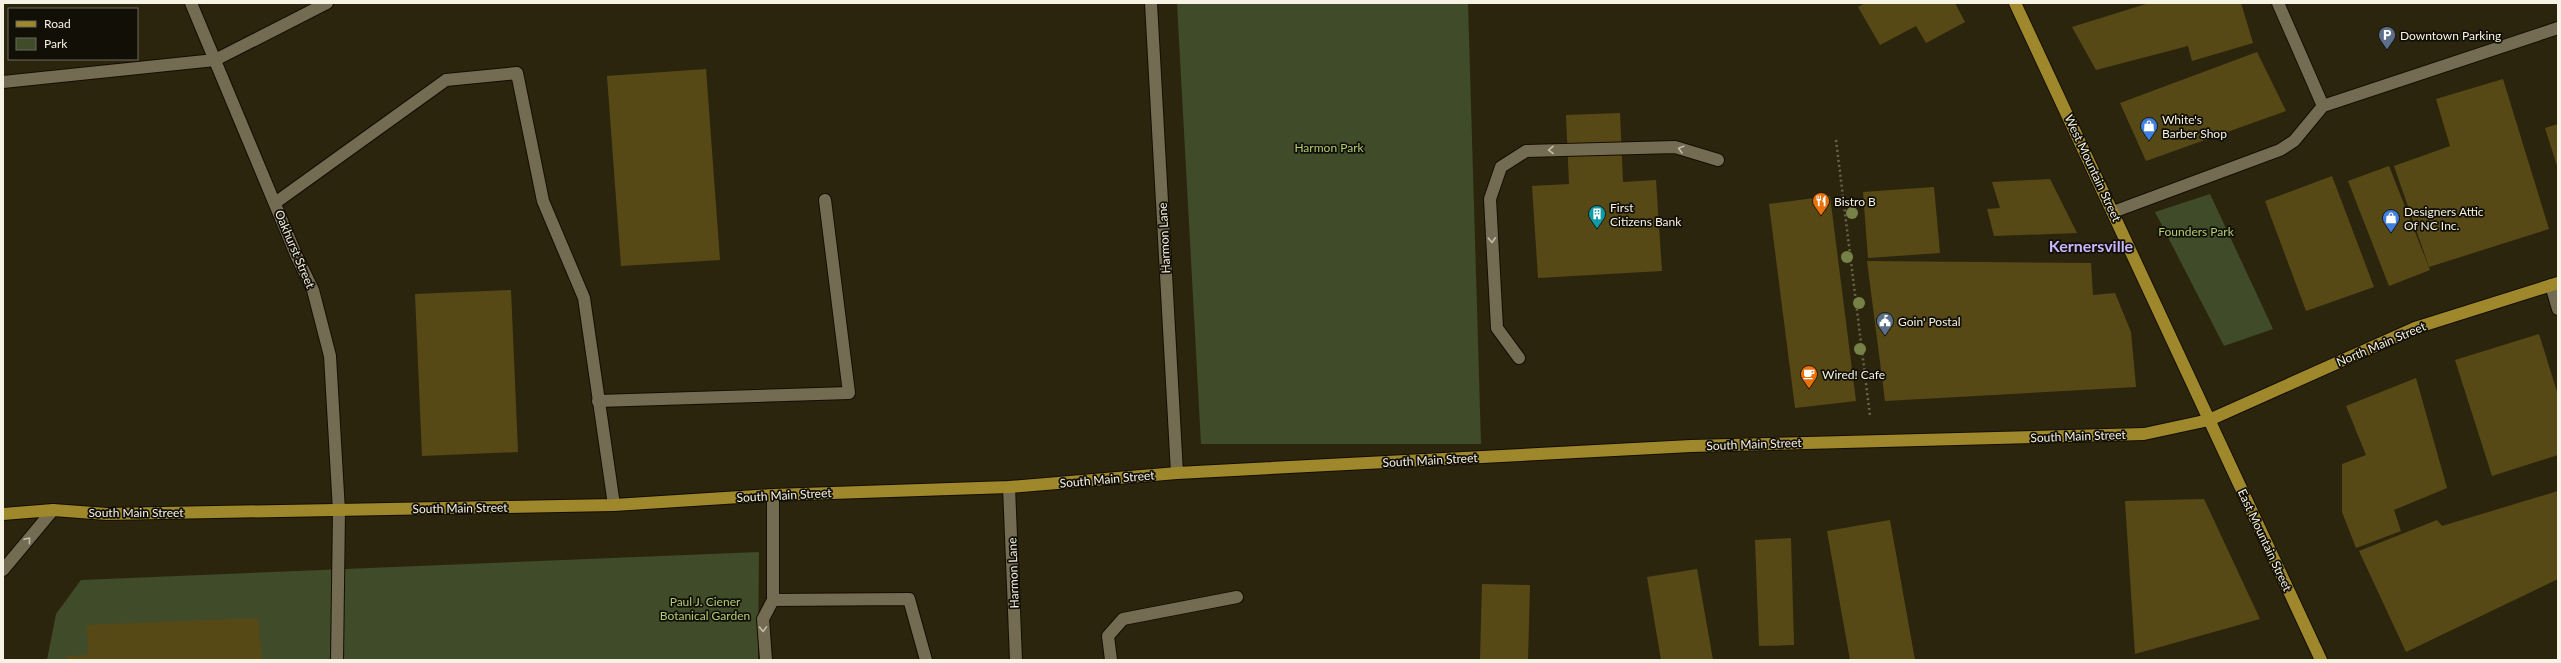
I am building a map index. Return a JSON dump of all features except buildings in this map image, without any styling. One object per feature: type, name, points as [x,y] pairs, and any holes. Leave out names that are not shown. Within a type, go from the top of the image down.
[{"type":"main road","name":"West Mountain Street","points":[[2015,3],[2210,420]]},
{"type":"main road","name":"North Main Street","points":[[2210,420],[2415,328],[2554,284]]},
{"type":"main road","name":"South Main Street","points":[[3,514],[53,510],[107,514],[614,505],[773,495],[1010,487],[1177,473],[1691,446],[2144,434],[2210,420]]},
{"type":"main road","name":"East Mountain Street","points":[[2210,420],[2321,660]]},
{"type":"street","name":"Oakhurst Street","points":[[191,3],[313,290],[330,356],[339,511],[337,660]]},
{"type":"street","points":[[3,82],[215,60],[327,3]]},
{"type":"street","name":"Harmon Lane","points":[[1151,3],[1177,473]]},
{"type":"street","points":[[2278,3],[2323,106]]},
{"type":"street","points":[[2113,212],[2280,150],[2294,141],[2323,106],[2558,28]]},
{"type":"street","points":[[275,203],[446,80],[517,73],[543,201],[584,298],[614,505]]},
{"type":"street","points":[[1519,358],[1497,328],[1490,199],[1501,167],[1526,151],[1675,147],[1718,160]]},
{"type":"street","points":[[598,402],[849,393],[825,200]]},
{"type":"street","points":[[2554,284],[2558,309]]},
{"type":"street","name":"Harmon Lane","points":[[1010,487],[1016,660]]},
{"type":"street","points":[[766,660],[763,619],[773,600],[773,495]]},
{"type":"street","points":[[3,570],[53,510]]},
{"type":"street","points":[[1111,660],[1108,636],[1123,619],[1237,597]]},
{"type":"street","points":[[773,600],[909,599],[926,660]]},
{"type":"path","points":[[1836,140],[1873,442]]},
{"type":"green space","name":"Harmon Park","points":[[1177,3],[1468,3],[1481,444],[1201,444]]},
{"type":"green space","name":"Founders Park","points":[[2210,194],[2273,329],[2224,346],[2155,212]]},
{"type":"green space","name":"Paul J. Ciener Botanical Garden","points":[[759,552],[758,660],[47,660],[56,614],[81,580]]},
{"type":"place","name":"Downtown Parking","points":[[2387,50]]},
{"type":"place","name":"White's Barber Shop","points":[[2149,141]]},
{"type":"place","name":"Bistro B","points":[[1821,216]]},
{"type":"place","name":"First Citizens Bank","points":[[1597,229]]},
{"type":"place","name":"Designers Attic Of NC Inc.","points":[[2391,233]]},
{"type":"place","name":"Goin' Postal","points":[[1885,336]]},
{"type":"place","name":"Wired! Cafe","points":[[1809,389]]},
{"type":"district","name":"Kernersville","points":[[2091,245]]}]
